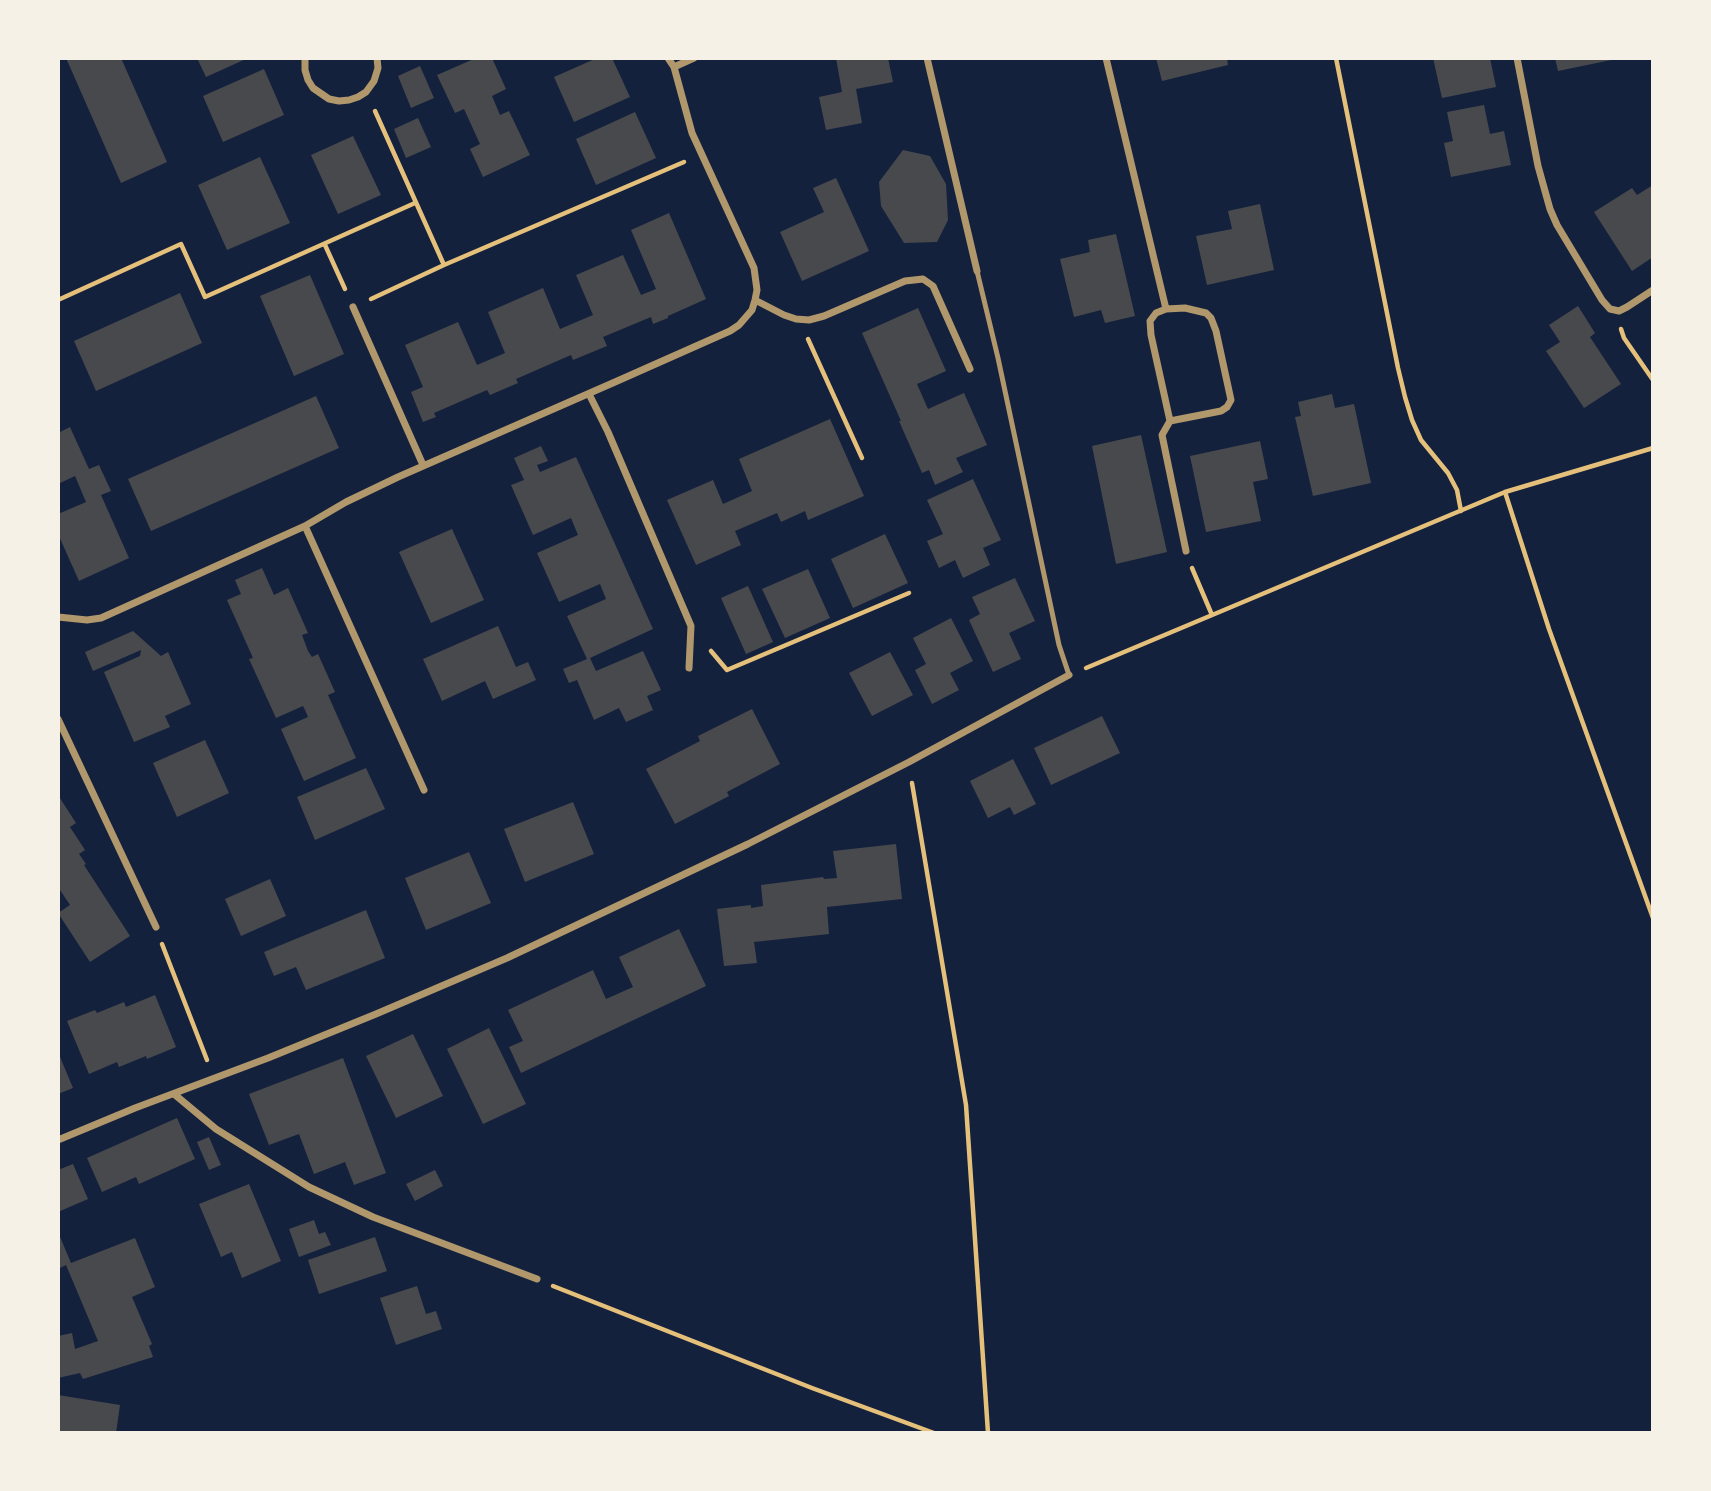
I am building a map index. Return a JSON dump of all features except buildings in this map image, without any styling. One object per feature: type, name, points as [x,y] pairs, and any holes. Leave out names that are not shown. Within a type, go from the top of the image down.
[{"type":"street","points":[[305,58],[305,70],[313,88],[329,99],[339,101],[349,100],[366,92],[374,81],[378,68],[377,58]]},
{"type":"street","points":[[58,617],[87,621],[101,618],[305,526],[346,502],[423,465],[730,331],[746,318],[752,310],[757,290],[754,268],[691,133],[674,67],[668,58]]},
{"type":"street","points":[[674,67],[694,58]]},
{"type":"street","points":[[927,58],[977,271]]},
{"type":"street","points":[[1106,58],[1166,309]]},
{"type":"street","points":[[1517,58],[1538,166],[1556,225],[1610,309],[1619,311],[1653,290]]},
{"type":"street","points":[[755,300],[783,315],[809,320],[905,281],[923,279],[933,286],[970,369]]},
{"type":"street","points":[[353,307],[423,465]]},
{"type":"street","points":[[1170,421],[1221,411],[1231,400],[1211,318],[1206,313],[1185,308],[1166,309],[1156,313],[1150,321],[1170,421],[1162,435],[1186,551]]},
{"type":"street","points":[[589,394],[691,626],[689,668]]},
{"type":"street","points":[[305,526],[424,790]]},
{"type":"street","points":[[58,1140],[376,1014],[507,958],[748,844],[909,762],[1069,674]]},
{"type":"street","points":[[58,719],[156,927]]},
{"type":"street","points":[[174,1094],[216,1129],[309,1187],[373,1217],[537,1279]]},
{"type":"lane","points":[[977,271],[1059,645],[1069,674]]},
{"type":"path","points":[[1336,58],[1405,397],[1421,440],[1448,473],[1457,490],[1461,511]]},
{"type":"path","points":[[366,92],[444,265]]},
{"type":"path","points":[[325,245],[353,307],[701,155]]},
{"type":"path","points":[[58,300],[181,244],[205,297],[415,203]]},
{"type":"path","points":[[1619,311],[1624,338],[1653,380]]},
{"type":"path","points":[[799,319],[862,458]]},
{"type":"path","points":[[1069,674],[1505,492],[1653,448]]},
{"type":"path","points":[[1505,492],[1549,629],[1653,918]]},
{"type":"path","points":[[1186,551],[1212,615]]},
{"type":"path","points":[[691,626],[727,670],[909,593]]},
{"type":"path","points":[[909,762],[966,1105],[988,1433]]},
{"type":"path","points":[[156,927],[214,1079]]},
{"type":"path","points":[[537,1279],[812,1388],[934,1433]]}]
